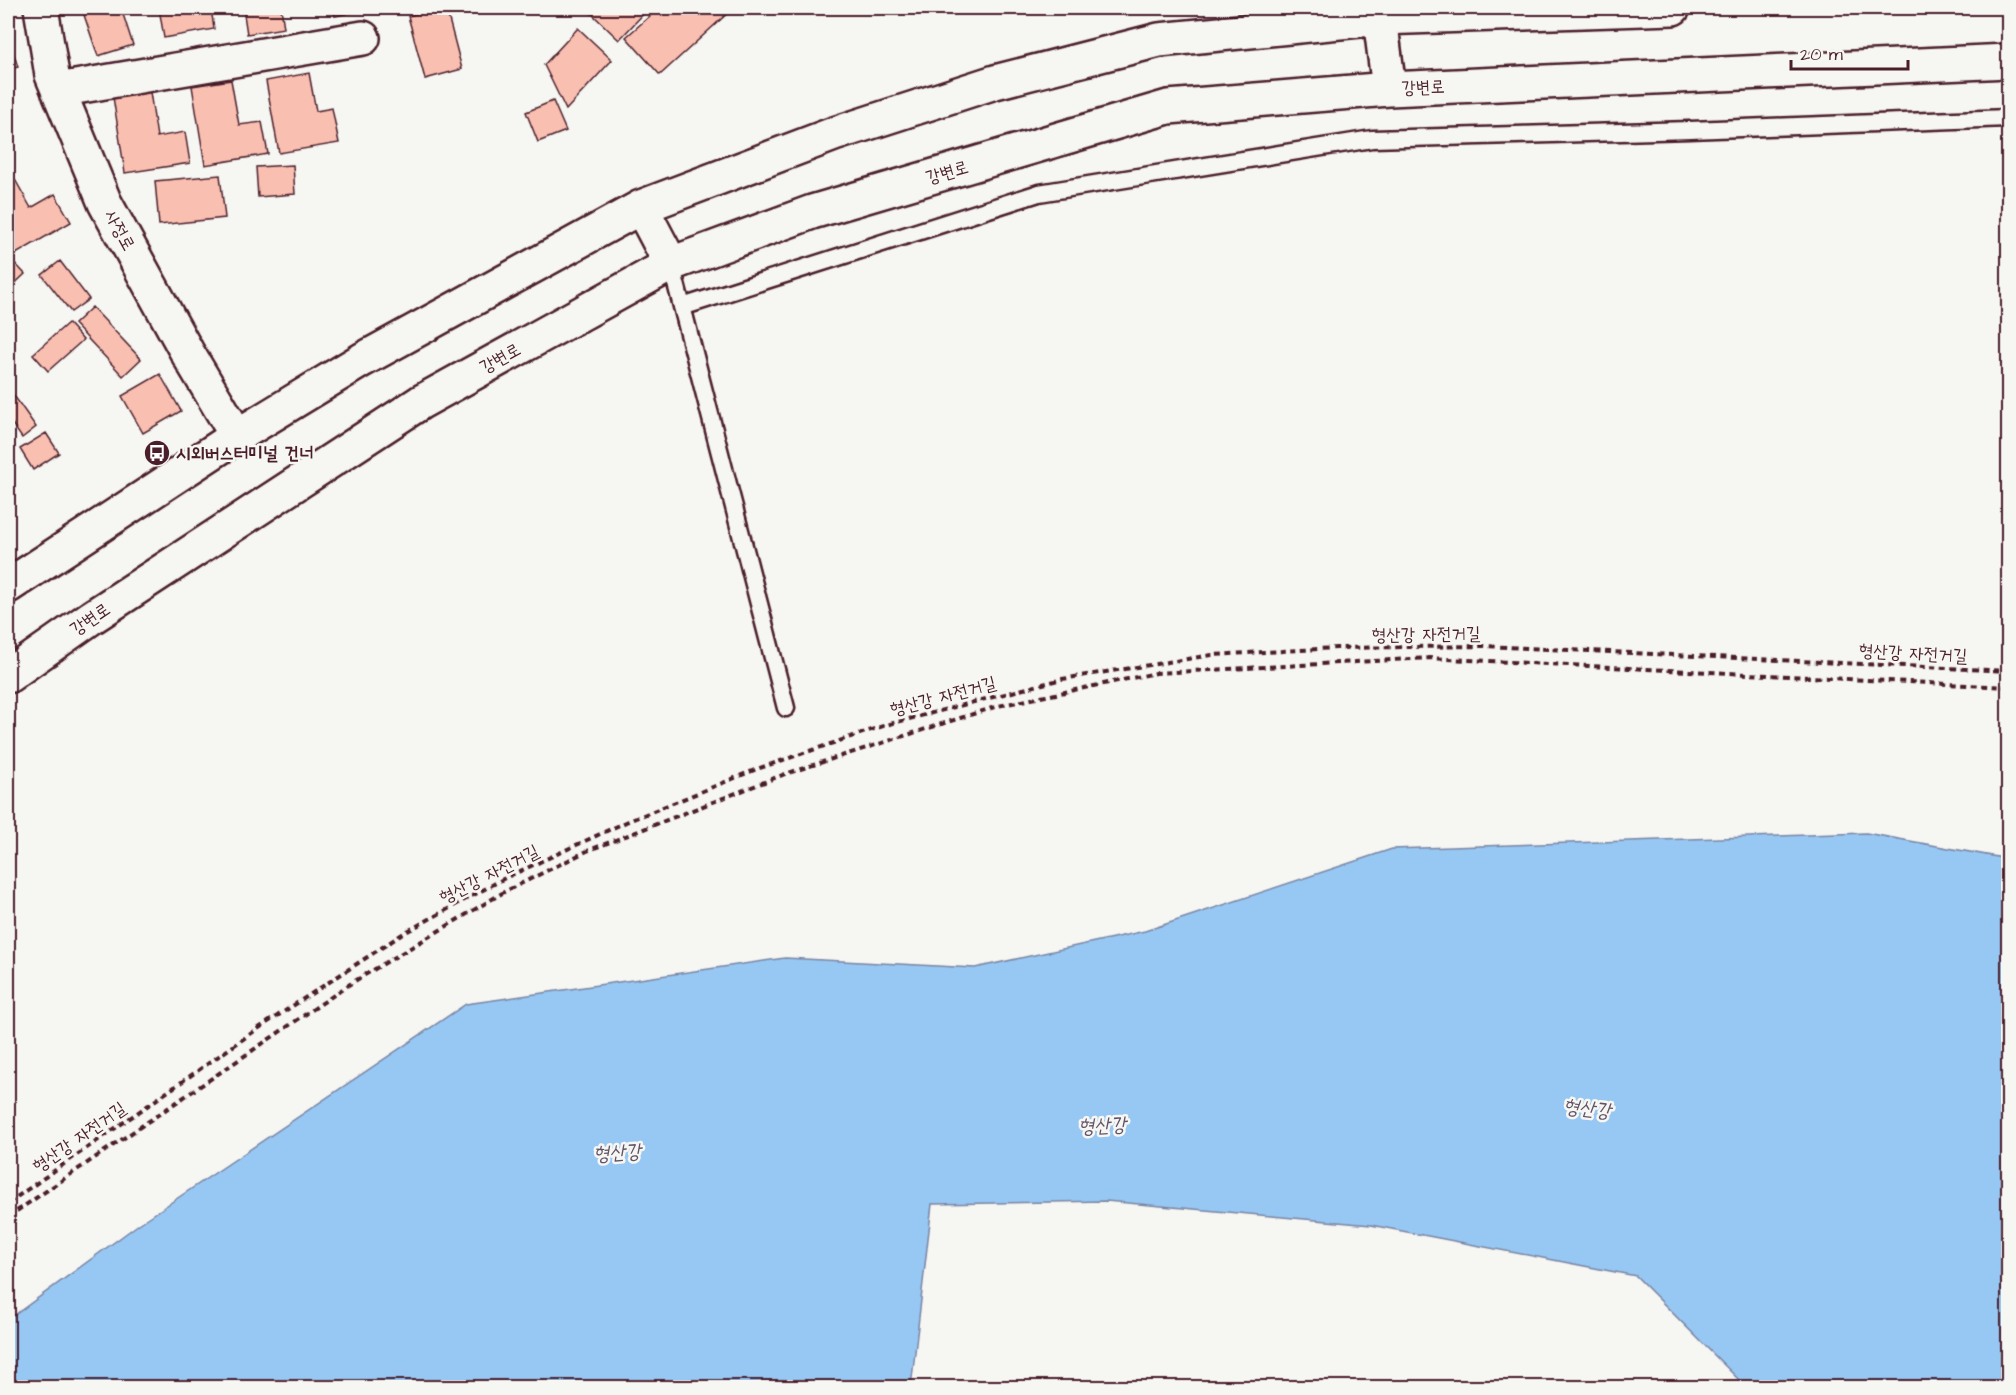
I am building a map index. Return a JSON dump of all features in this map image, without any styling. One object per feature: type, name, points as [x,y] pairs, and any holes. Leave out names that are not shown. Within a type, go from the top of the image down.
[{"type":"street","name":"사정로","points":[[41,8],[52,75],[105,203],[186,352],[237,436]]},
{"type":"street","points":[[8,586],[237,436],[362,360],[641,207],[834,134],[1005,79],[1159,40],[1378,13],[1673,8]]},
{"type":"street","points":[[1378,13],[1389,89]]},
{"type":"street","points":[[58,90],[363,38]]},
{"type":"street","name":"강변로","points":[[8,676],[92,617],[421,402],[671,264],[812,212],[1168,107],[1389,89],[2008,61]]},
{"type":"street","points":[[641,207],[671,264]]},
{"type":"lane","points":[[682,307],[1039,194],[1372,139],[1679,131],[2008,118]]},
{"type":"lane","points":[[671,264],[786,708]]},
{"type":"path","name":"형산강 자전거길","points":[[8,1203],[288,1009],[404,933],[503,879],[626,822],[757,769],[886,725],[1062,679],[1212,655],[1336,648],[1485,646],[2008,671]]},
{"type":"path","points":[[8,1217],[353,982],[504,891],[587,851],[785,774],[998,706],[1156,673],[1429,658],[2008,687]]},
{"type":"water","name":"형산강","points":[[1866,833],[2008,859],[2008,1387],[1746,1387],[1636,1276],[1371,1225],[1106,1201],[932,1204],[911,1387],[8,1387],[8,1320],[139,1224],[466,1004],[785,958],[975,968],[1145,931],[1392,849]]},
{"type":"building","points":[[97,8],[121,8],[133,45],[98,56],[83,12]]},
{"type":"building","points":[[159,8],[211,8],[214,29],[164,38]]},
{"type":"building","points":[[243,8],[281,8],[284,28],[247,34]]},
{"type":"building","points":[[333,8],[374,8],[335,16]]},
{"type":"building","points":[[446,8],[462,69],[425,79],[408,16]]},
{"type":"building","points":[[594,8],[649,8],[619,40],[590,12]]},
{"type":"building","points":[[659,8],[727,8],[730,11],[660,75],[626,37]]},
{"type":"building","points":[[578,28],[612,60],[566,110],[544,65]]},
{"type":"building","points":[[8,36],[18,67],[8,70]]},
{"type":"building","points":[[309,73],[316,111],[332,108],[339,143],[279,153],[266,81]]},
{"type":"building","points":[[231,80],[239,125],[262,122],[268,154],[205,165],[192,86]]},
{"type":"building","points":[[150,92],[157,137],[185,132],[190,163],[125,173],[113,97]]},
{"type":"building","points":[[553,101],[566,131],[538,142],[526,112]]},
{"type":"building","points":[[293,165],[295,194],[258,197],[256,167]]},
{"type":"building","points":[[8,167],[31,208],[55,194],[71,222],[16,254],[8,239]]},
{"type":"building","points":[[220,175],[225,218],[159,225],[155,181]]},
{"type":"building","points":[[8,256],[25,274],[8,290]]},
{"type":"building","points":[[60,261],[89,299],[71,312],[42,275]]},
{"type":"building","points":[[92,307],[141,359],[123,376],[74,324]]},
{"type":"building","points":[[68,323],[83,340],[48,371],[33,354]]},
{"type":"building","points":[[160,374],[181,411],[143,433],[122,396]]},
{"type":"building","points":[[10,390],[36,427],[22,438],[8,418],[8,392]]},
{"type":"building","points":[[46,433],[59,453],[33,470],[20,449]]},
{"type":"place","name":"시외버스터미널 건너","points":[[157,453]]}]
